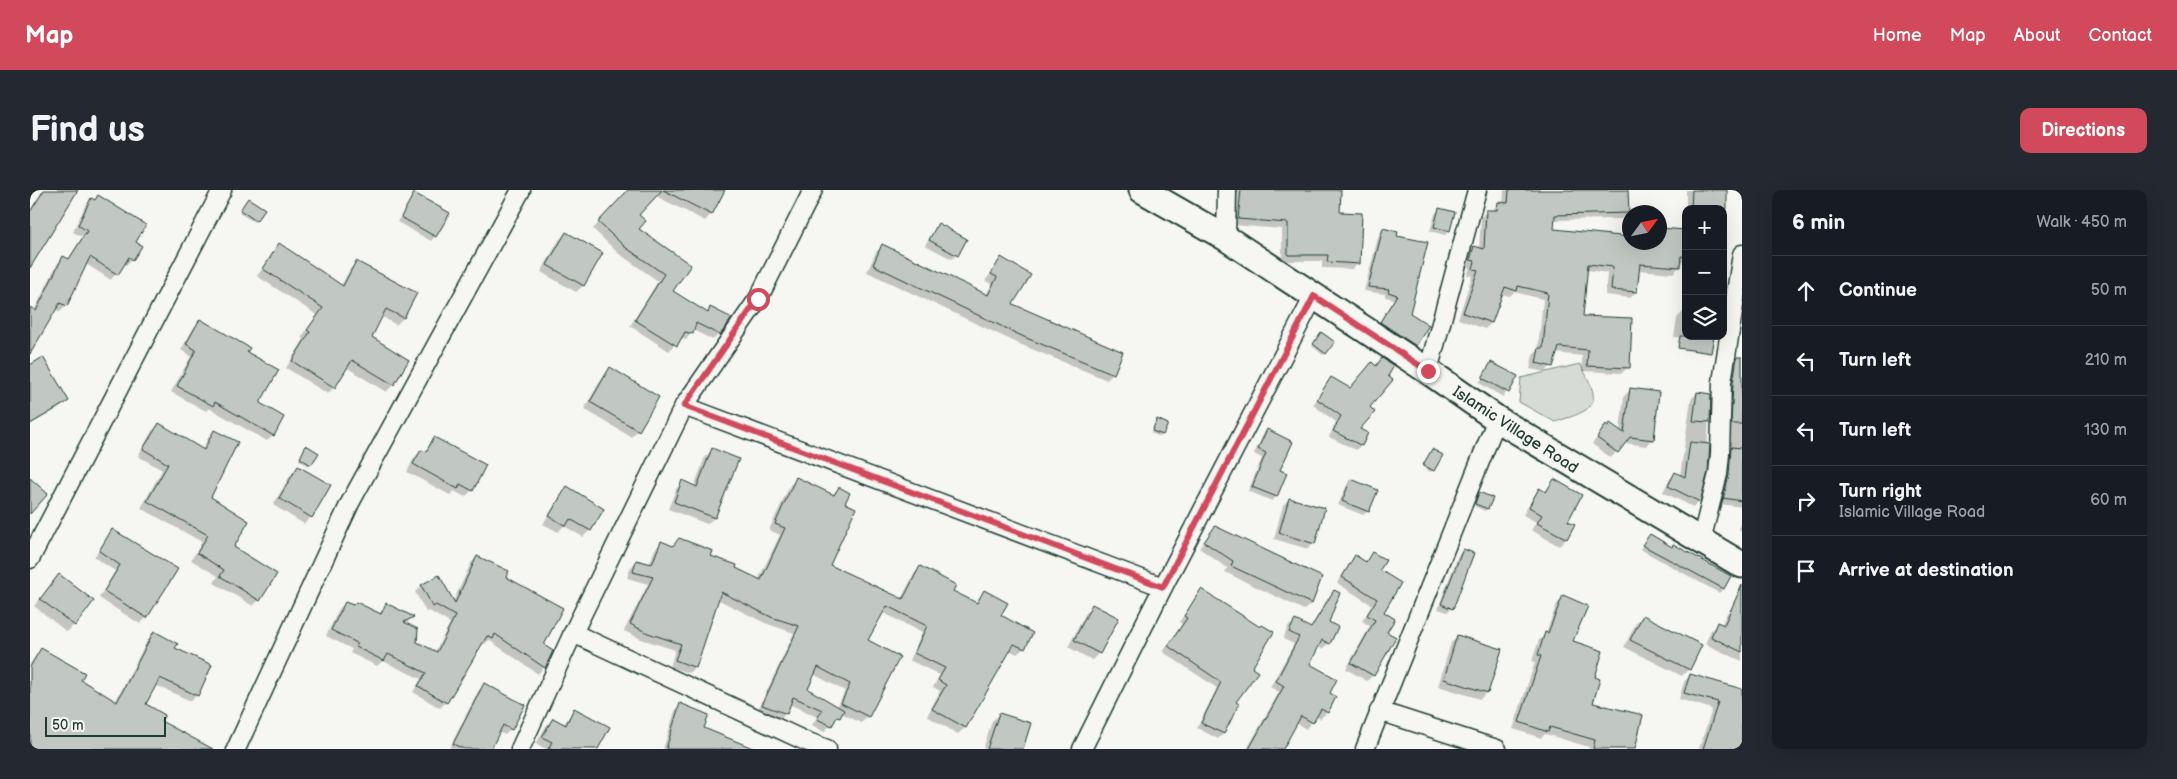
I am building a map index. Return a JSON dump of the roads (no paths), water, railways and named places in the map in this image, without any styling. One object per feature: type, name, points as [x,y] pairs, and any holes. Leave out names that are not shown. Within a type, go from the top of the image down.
[{"type":"street","points":[[30,559],[222,190]]},
{"type":"street","points":[[236,749],[350,503],[521,190]]},
{"type":"street","points":[[520,749],[573,634],[684,406],[758,299],[813,190]]},
{"type":"street","name":"Islamic Village Road","points":[[1142,190],[1226,238],[1428,371],[1497,419],[1742,566]]},
{"type":"street","points":[[1226,238],[1227,190]]},
{"type":"street","points":[[1428,371],[1477,190]]},
{"type":"street","points":[[1701,541],[1718,474],[1722,382],[1742,254]]},
{"type":"street","points":[[1082,749],[1163,587],[1314,296]]},
{"type":"street","points":[[684,406],[1163,587]]},
{"type":"street","points":[[1365,749],[1497,419]]},
{"type":"street","points":[[573,634],[827,749]]},
{"type":"street","points":[[1379,712],[1496,749]]}]
